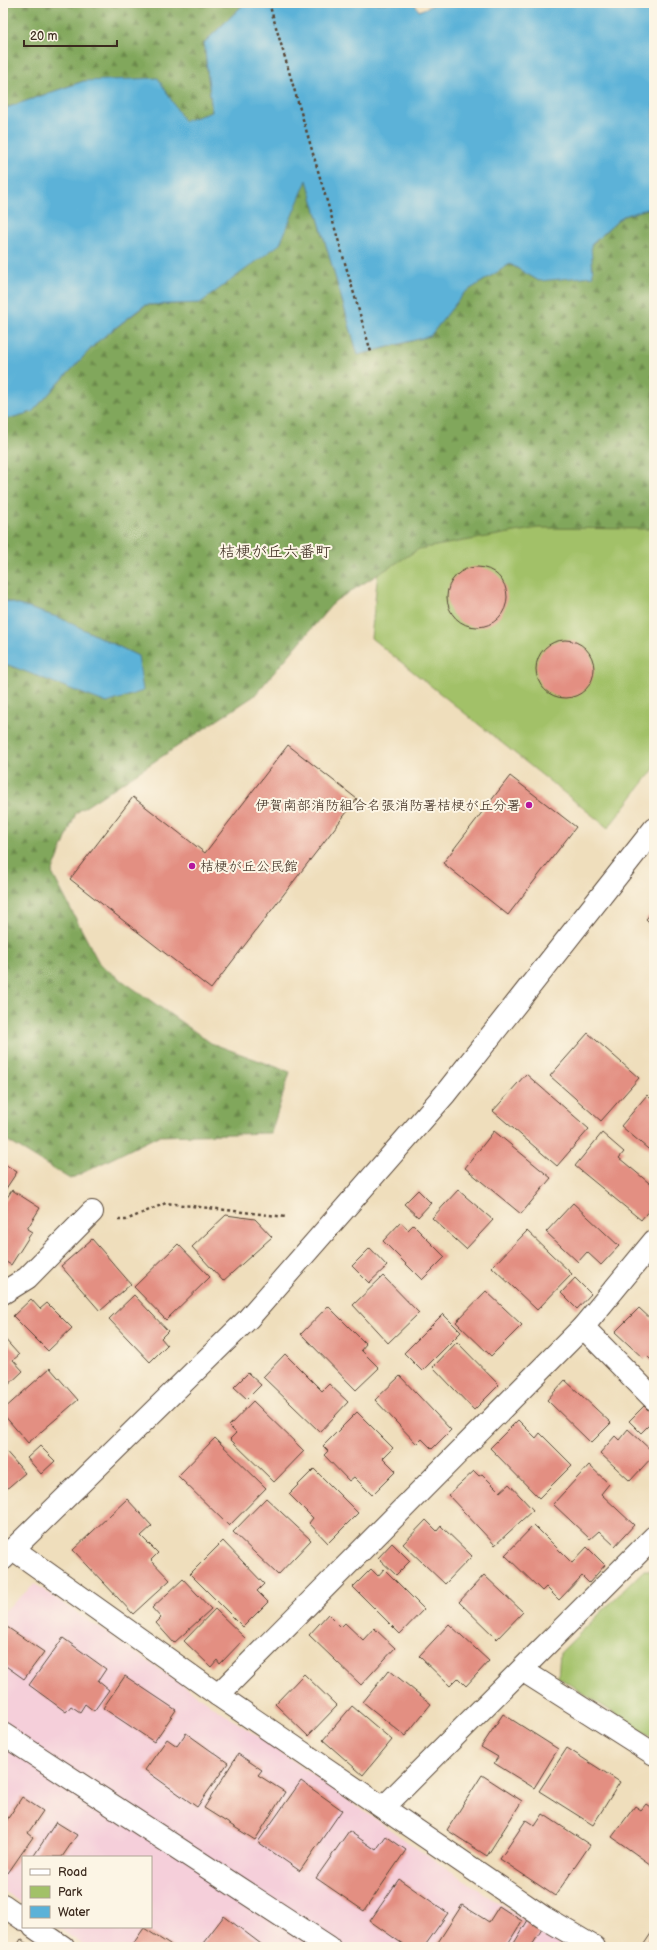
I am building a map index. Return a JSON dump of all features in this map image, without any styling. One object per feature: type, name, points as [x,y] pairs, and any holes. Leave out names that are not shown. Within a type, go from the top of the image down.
[{"type":"street","points":[[594,1947],[543,1917],[384,1807],[8,1554],[248,1319],[445,1094],[654,829]]},
{"type":"street","points":[[3,1293],[27,1278],[92,1212]]},
{"type":"street","points":[[218,1695],[583,1327],[654,1241]]},
{"type":"street","points":[[583,1327],[654,1399]]},
{"type":"street","points":[[384,1807],[652,1542]]},
{"type":"street","points":[[522,1670],[654,1754]]},
{"type":"street","points":[[3,1734],[329,1947]]},
{"type":"street","points":[[3,1905],[22,1918]]},
{"type":"street","points":[[35,1928],[63,1947]]},
{"type":"path","points":[[269,3],[371,352]]},
{"type":"path","points":[[92,1212],[103,1220],[126,1220],[166,1203],[286,1217]]},
{"type":"shaded area","points":[[35,1584],[286,1756],[416,1848],[565,1947],[86,1947],[58,1928],[152,1928],[152,1856],[22,1856],[22,1903],[3,1891],[3,1612]]},
{"type":"green space","points":[[3,3],[245,3],[204,43],[212,112],[184,121],[84,81],[3,109]]},
{"type":"green space","points":[[307,180],[358,355],[430,336],[464,293],[510,264],[539,281],[591,245],[623,216],[654,207],[654,529],[538,528],[419,549],[335,601],[254,696],[76,813],[52,873],[100,965],[211,1043],[290,1072],[271,1133],[158,1136],[70,1179],[3,1138],[3,663],[43,677],[138,656],[60,618],[3,600],[3,420],[32,412],[97,342],[146,305],[200,303]]},
{"type":"green space","points":[[654,221],[654,769],[608,828],[371,638],[379,562]]},
{"type":"green space","points":[[644,1570],[654,1570],[654,1739],[558,1677],[560,1653]]},
{"type":"water","points":[[245,3],[414,3],[419,11],[437,3],[654,3],[654,207],[623,216],[591,245],[593,276],[539,281],[510,264],[464,293],[430,336],[358,355],[307,180],[280,244],[200,303],[145,305],[97,342],[32,412],[3,420],[3,109],[84,81],[158,78],[184,121],[212,112],[204,43]]},
{"type":"water","points":[[3,600],[60,618],[138,656],[143,691],[107,703],[3,663]]},
{"type":"building","points":[[471,567],[483,567],[494,572],[502,580],[507,591],[505,609],[494,622],[483,627],[471,627],[460,622],[452,614],[447,603],[447,591],[452,580],[460,572]]},
{"type":"building","points":[[565,640],[576,642],[589,653],[592,658],[594,669],[592,680],[581,693],[576,696],[565,698],[554,696],[541,685],[538,680],[536,669],[538,658],[549,645],[554,642]]},
{"type":"building","name":"桔梗が丘公民館","points":[[288,745],[357,799],[211,989],[70,879],[133,797],[205,853]]},
{"type":"building","points":[[510,776],[576,827],[508,915],[443,863]]},
{"type":"building","points":[[654,910],[654,927],[646,919]]},
{"type":"building","points":[[588,1033],[639,1078],[601,1121],[550,1076]]},
{"type":"building","points":[[526,1074],[589,1129],[557,1166],[493,1111]]},
{"type":"building","points":[[647,1095],[654,1102],[654,1154],[621,1126]]},
{"type":"building","points":[[494,1131],[551,1178],[521,1214],[465,1168]]},
{"type":"building","points":[[602,1133],[624,1152],[619,1158],[654,1187],[654,1204],[641,1220],[575,1166]]},
{"type":"building","points":[[3,1163],[17,1172],[3,1193]]},
{"type":"building","points":[[12,1190],[40,1208],[27,1229],[32,1232],[11,1265],[3,1260],[3,1231],[5,1228],[3,1226],[3,1204]]},
{"type":"building","points":[[418,1190],[431,1203],[418,1217],[404,1204]]},
{"type":"building","points":[[458,1190],[493,1220],[466,1249],[432,1218]]},
{"type":"building","points":[[573,1203],[619,1246],[601,1265],[587,1252],[578,1262],[546,1232]]},
{"type":"building","points":[[226,1215],[255,1219],[272,1237],[223,1281],[192,1247]]},
{"type":"building","points":[[401,1222],[408,1230],[413,1225],[445,1257],[422,1280],[383,1241]]},
{"type":"building","points":[[527,1231],[572,1274],[537,1310],[492,1267]]},
{"type":"building","points":[[92,1239],[131,1284],[100,1311],[61,1266]]},
{"type":"building","points":[[178,1244],[210,1277],[166,1320],[134,1287]]},
{"type":"building","points":[[370,1248],[387,1266],[369,1283],[352,1266]]},
{"type":"building","points":[[383,1276],[419,1313],[388,1343],[353,1305]]},
{"type":"building","points":[[575,1278],[591,1294],[577,1309],[561,1293]]},
{"type":"building","points":[[486,1291],[522,1325],[491,1356],[456,1322]]},
{"type":"building","points":[[134,1295],[168,1331],[161,1338],[167,1345],[150,1362],[109,1319]]},
{"type":"building","points":[[31,1299],[40,1309],[47,1303],[72,1328],[48,1351],[13,1316]]},
{"type":"building","points":[[328,1306],[366,1344],[361,1350],[379,1368],[356,1390],[301,1334]]},
{"type":"building","points":[[639,1308],[654,1322],[654,1363],[647,1356],[644,1359],[615,1332]]},
{"type":"building","points":[[443,1314],[461,1332],[422,1371],[404,1353]]},
{"type":"building","points":[[3,1337],[19,1355],[13,1360],[23,1371],[3,1390]]},
{"type":"building","points":[[457,1342],[499,1385],[474,1410],[433,1367]]},
{"type":"building","points":[[285,1354],[322,1391],[329,1384],[348,1402],[320,1432],[263,1377]]},
{"type":"building","points":[[50,1368],[78,1400],[28,1443],[3,1414],[3,1410]]},
{"type":"building","points":[[248,1373],[261,1385],[247,1399],[234,1387]]},
{"type":"building","points":[[400,1376],[451,1430],[432,1449],[422,1439],[417,1444],[375,1400]]},
{"type":"building","points":[[565,1380],[611,1423],[591,1443],[547,1400]]},
{"type":"building","points":[[253,1401],[304,1451],[274,1482],[230,1439],[236,1433],[229,1426]]},
{"type":"building","points":[[644,1406],[654,1416],[654,1420],[641,1433],[629,1421]]},
{"type":"building","points":[[357,1412],[393,1448],[383,1458],[396,1471],[372,1495],[354,1477],[349,1481],[324,1455],[328,1451],[323,1446]]},
{"type":"building","points":[[518,1420],[536,1438],[540,1433],[572,1465],[539,1498],[490,1448]]},
{"type":"building","points":[[628,1429],[654,1453],[654,1455],[630,1481],[600,1453],[615,1436],[619,1440]]},
{"type":"building","points":[[215,1438],[266,1488],[229,1526],[178,1476]]},
{"type":"building","points":[[40,1446],[55,1461],[41,1474],[27,1458]]},
{"type":"building","points":[[3,1448],[25,1473],[3,1492]]},
{"type":"building","points":[[589,1465],[609,1484],[601,1494],[634,1525],[615,1546],[599,1531],[590,1539],[553,1504]]},
{"type":"building","points":[[314,1469],[358,1513],[328,1543],[309,1523],[313,1518],[289,1494]]},
{"type":"building","points":[[474,1471],[479,1476],[482,1474],[500,1492],[509,1484],[533,1510],[495,1545],[448,1495]]},
{"type":"building","points":[[266,1498],[311,1540],[278,1575],[233,1532]]},
{"type":"building","points":[[127,1499],[152,1526],[141,1536],[158,1553],[151,1560],[170,1580],[133,1614],[73,1550]]},
{"type":"building","points":[[426,1520],[437,1531],[441,1526],[472,1556],[445,1584],[403,1544]]},
{"type":"building","points":[[534,1525],[572,1563],[587,1547],[605,1565],[589,1583],[582,1576],[559,1600],[546,1587],[542,1591],[505,1555]]},
{"type":"building","points":[[223,1541],[264,1584],[257,1591],[268,1602],[243,1627],[190,1574]]},
{"type":"building","points":[[392,1543],[410,1561],[396,1575],[378,1558]]},
{"type":"building","points":[[371,1569],[378,1576],[384,1569],[424,1609],[400,1634],[353,1587]]},
{"type":"building","points":[[484,1575],[523,1612],[497,1639],[459,1602]]},
{"type":"building","points":[[183,1579],[211,1609],[174,1643],[156,1623],[161,1618],[152,1608]]},
{"type":"building","points":[[215,1609],[245,1638],[220,1664],[217,1660],[211,1667],[184,1641]]},
{"type":"building","points":[[328,1614],[341,1627],[345,1623],[363,1640],[374,1628],[395,1648],[361,1685],[309,1635]]},
{"type":"building","points":[[449,1624],[489,1661],[466,1686],[458,1678],[450,1686],[419,1656]]},
{"type":"building","points":[[4,1625],[44,1652],[24,1679],[3,1664]]},
{"type":"building","points":[[63,1638],[106,1669],[98,1681],[109,1690],[94,1711],[85,1704],[80,1712],[71,1706],[66,1712],[29,1685]]},
{"type":"building","points":[[389,1670],[431,1704],[405,1736],[363,1702]]},
{"type":"building","points":[[304,1674],[337,1706],[308,1736],[275,1704]]},
{"type":"building","points":[[125,1676],[176,1710],[154,1742],[103,1708]]},
{"type":"building","points":[[352,1706],[392,1740],[363,1775],[323,1740]]},
{"type":"building","points":[[503,1714],[558,1749],[534,1788],[494,1763],[498,1757],[481,1747]]},
{"type":"building","points":[[186,1733],[228,1763],[197,1807],[145,1770],[167,1739],[177,1746]]},
{"type":"building","points":[[567,1748],[620,1782],[593,1825],[539,1791]]},
{"type":"building","points":[[238,1754],[262,1770],[258,1775],[285,1792],[255,1840],[204,1808]]},
{"type":"building","points":[[482,1775],[522,1801],[487,1856],[447,1830]]},
{"type":"building","points":[[301,1781],[342,1810],[300,1871],[258,1842]]},
{"type":"building","points":[[22,1797],[43,1811],[28,1833],[33,1837],[8,1873],[3,1870],[3,1826]]},
{"type":"building","points":[[646,1804],[654,1810],[654,1867],[612,1837],[635,1806],[641,1810]]},
{"type":"building","points":[[543,1814],[590,1845],[555,1896],[500,1859],[526,1820],[535,1826]]},
{"type":"building","points":[[56,1822],[77,1835],[63,1856],[34,1856]]},
{"type":"building","points":[[349,1831],[376,1850],[386,1836],[406,1850],[364,1911],[316,1878]]},
{"type":"building","points":[[399,1879],[448,1913],[424,1947],[407,1947],[370,1921]]},
{"type":"building","points":[[462,1905],[489,1922],[499,1906],[522,1921],[506,1947],[435,1947]]},
{"type":"building","points":[[224,1916],[265,1947],[200,1947]]},
{"type":"building","points":[[528,1920],[542,1929],[531,1947],[516,1947],[513,1945]]},
{"type":"building","points":[[144,1928],[173,1947],[131,1947]]},
{"type":"building","points":[[654,1929],[654,1947],[642,1947]]},
{"type":"building","points":[[21,1939],[31,1947],[16,1947]]},
{"type":"place","name":"伊賀南部消防組合名張消防署桔梗が丘分署","points":[[529,805]]},
{"type":"place","name":"桔梗が丘公民館","points":[[192,866]]},
{"type":"district","name":"桔梗が丘六番町","points":[[275,552]]}]
